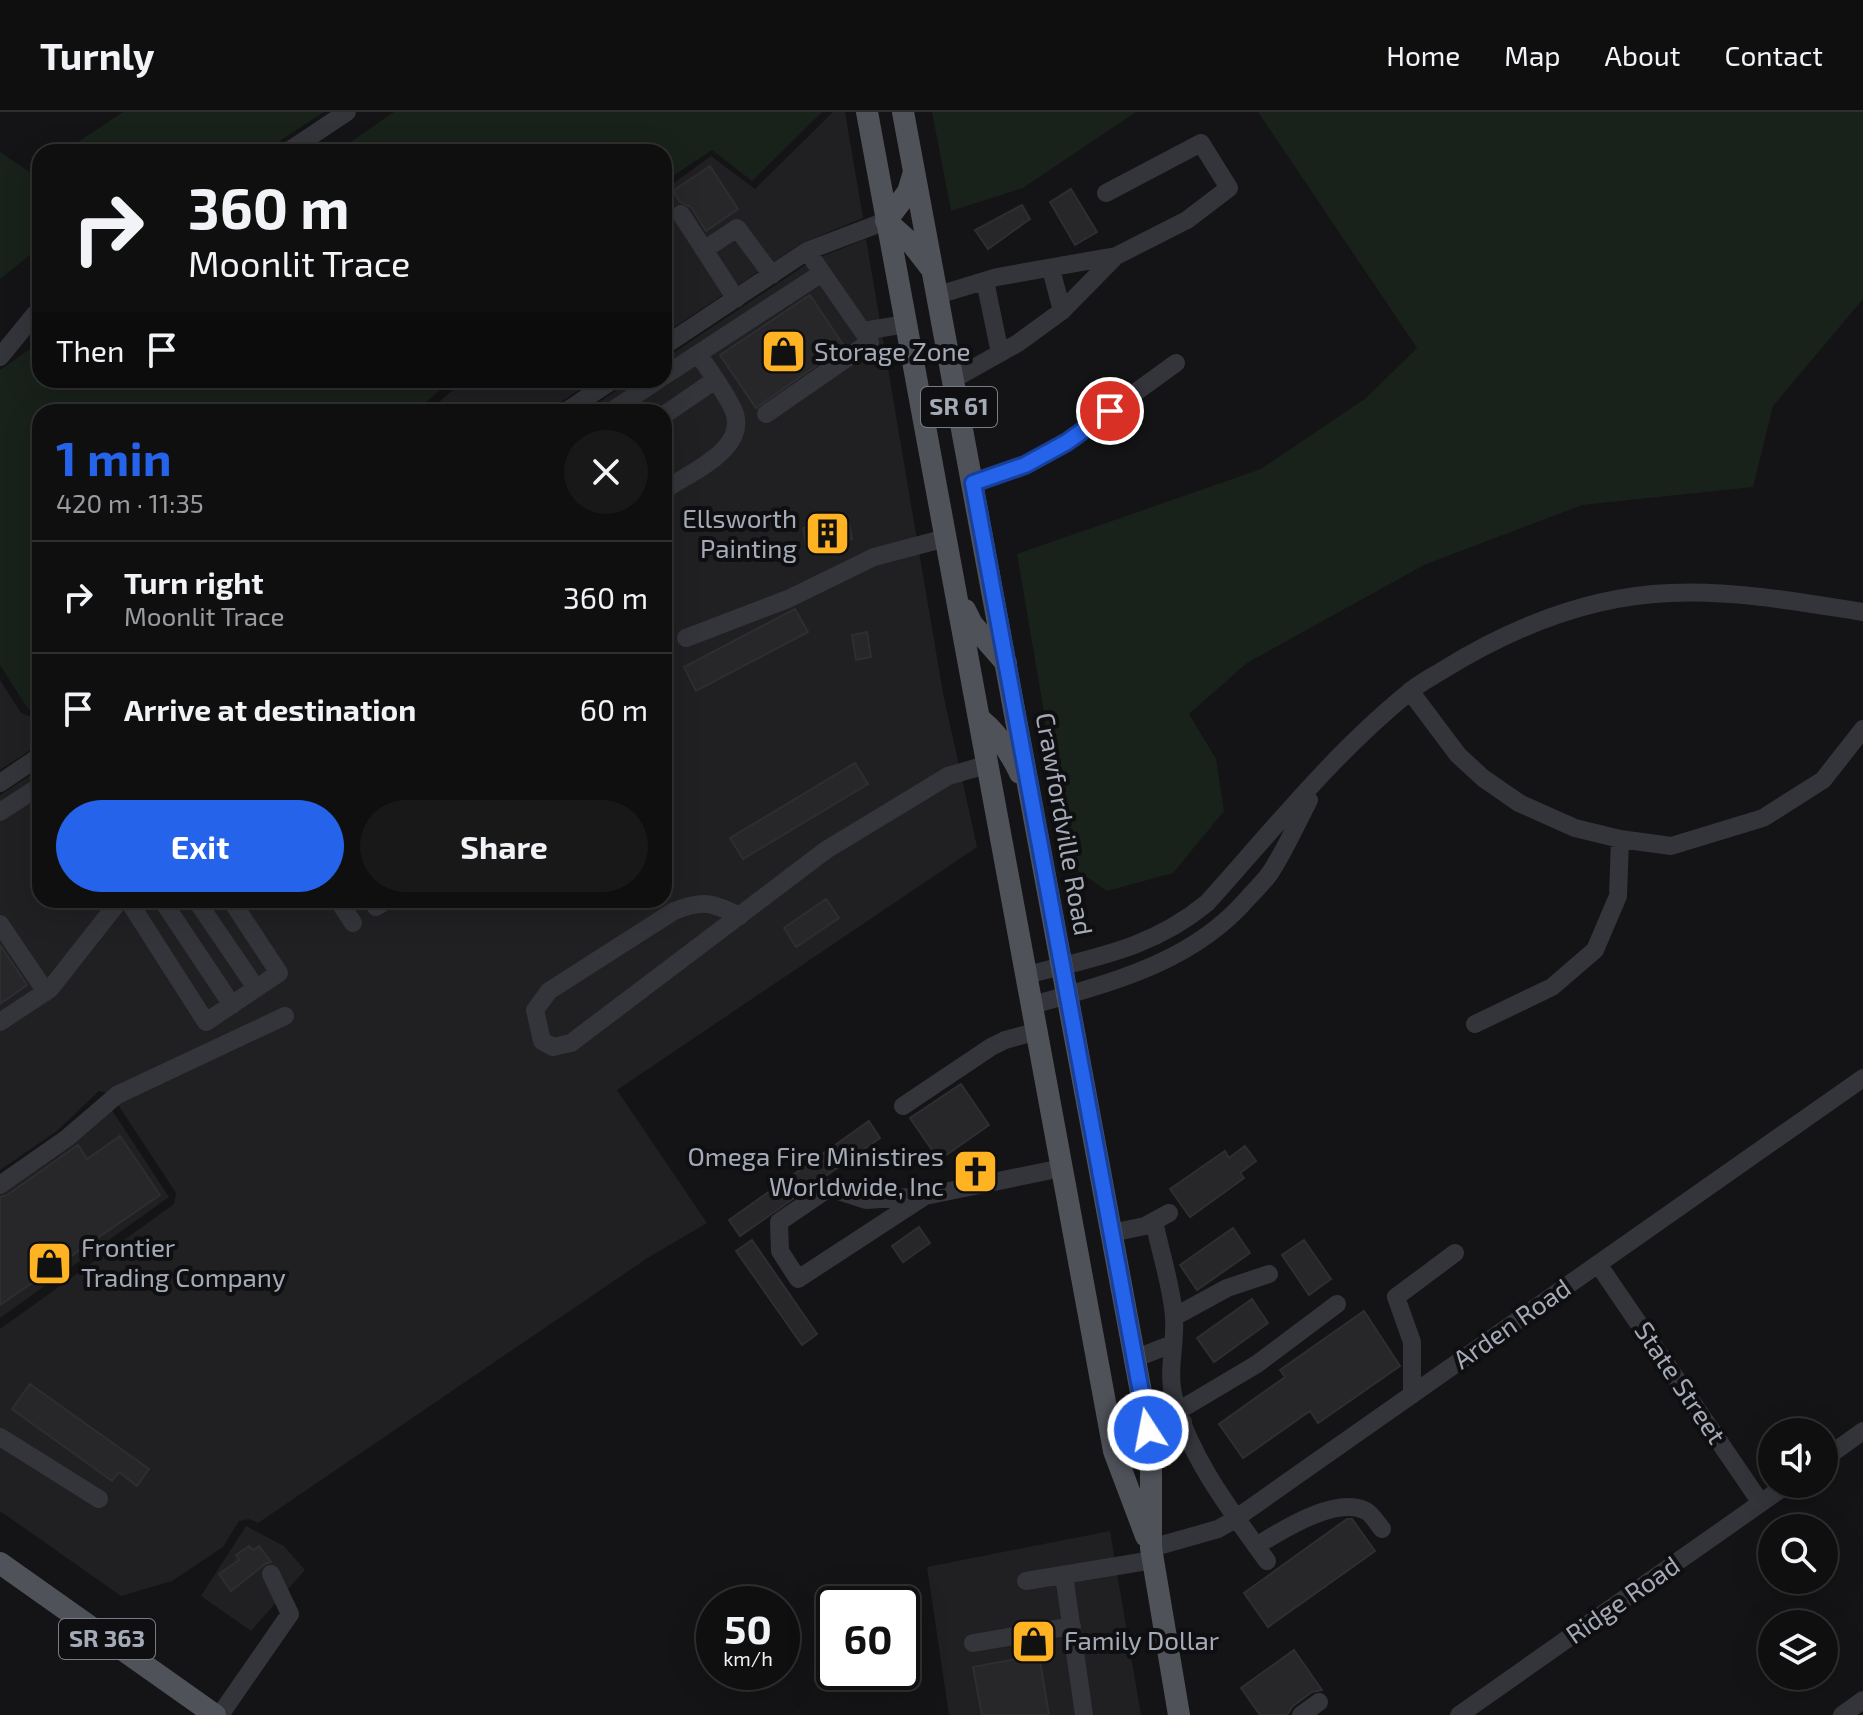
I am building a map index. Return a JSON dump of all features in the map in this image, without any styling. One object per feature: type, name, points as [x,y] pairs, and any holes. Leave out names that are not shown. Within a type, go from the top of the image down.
[{"type":"main road","name":"Crawfordville Road","points":[[867,112],[1114,1451],[1152,1554]]},
{"type":"main road","name":"Crawfordville Road","points":[[903,112],[1151,1446],[1152,1554],[1179,1715]]},
{"type":"main road","points":[[914,172],[908,192],[886,221],[913,245],[933,271]]},
{"type":"main road","points":[[957,594],[972,624],[1006,663]]},
{"type":"main road","points":[[981,720],[994,730],[1009,751],[1030,791]]},
{"type":"main road","name":"SR 363","points":[[0,1563],[217,1715]]},
{"type":"street","points":[[299,144],[347,112]]},
{"type":"street","points":[[938,295],[985,281],[1116,256],[1187,220],[1229,188],[1201,143],[1106,193]]},
{"type":"street","points":[[681,214],[736,299]]},
{"type":"street","points":[[672,341],[807,251],[886,221]]},
{"type":"street","points":[[704,250],[737,228],[772,275]]},
{"type":"street","points":[[766,414],[870,342],[807,251]]},
{"type":"street","points":[[954,379],[1000,353],[1062,311],[1116,256]]},
{"type":"street","points":[[1051,269],[1062,311]]},
{"type":"street","points":[[672,371],[822,273]]},
{"type":"street","points":[[985,281],[1000,353]]},
{"type":"street","points":[[0,357],[32,320]]},
{"type":"street","points":[[863,331],[906,324]]},
{"type":"street","points":[[672,485],[729,447],[736,433],[734,409],[698,354]]},
{"type":"street","points":[[973,483],[1025,465],[1067,442],[1176,363]]},
{"type":"street","points":[[672,410],[715,380]]},
{"type":"street","points":[[577,404],[601,388]]},
{"type":"street","points":[[622,404],[646,388]]},
{"type":"street","points":[[686,638],[788,599],[874,557],[946,538]]},
{"type":"street","points":[[1027,975],[1135,946],[1161,935],[1207,903],[1321,777],[1410,691],[1469,654],[1538,621],[1606,602],[1669,593],[1733,593],[1863,612]]},
{"type":"street","points":[[1410,691],[1458,755],[1483,778],[1519,803],[1575,828],[1620,839],[1671,846],[1763,818],[1823,780],[1863,729]]},
{"type":"street","points":[[0,783],[32,761]]},
{"type":"street","points":[[740,916],[711,903],[694,903],[674,911],[549,991],[535,1010],[542,1041],[553,1047],[580,1038],[740,916],[826,850],[948,776],[989,764]]},
{"type":"street","points":[[1033,1005],[1124,979],[1179,955],[1223,923],[1271,872],[1321,777]]},
{"type":"street","points":[[0,812],[32,791]]},
{"type":"street","points":[[1475,1024],[1552,987],[1595,950],[1618,896],[1620,839]]},
{"type":"street","points":[[1207,903],[1223,923]]},
{"type":"street","points":[[0,1022],[46,992],[117,908]]},
{"type":"street","points":[[126,908],[206,1022],[279,973],[236,908]]},
{"type":"street","points":[[167,908],[232,1005]]},
{"type":"street","points":[[201,908],[256,988]]},
{"type":"street","points":[[343,908],[353,923]]},
{"type":"street","points":[[0,924],[46,992]]},
{"type":"street","points":[[0,1185],[67,1138],[117,1095],[285,1016]]},
{"type":"street","points":[[903,1106],[991,1047],[1038,1031]]},
{"type":"street","name":"Arden Road","points":[[1026,1581],[1152,1554],[1218,1529],[1863,1078]]},
{"type":"street","points":[[925,1196],[798,1279],[780,1251],[779,1222],[829,1188],[866,1200],[925,1196],[1062,1168]]},
{"type":"street","points":[[1111,1233],[1145,1226],[1161,1217],[1174,1317],[1170,1374],[1180,1416],[1192,1448],[1261,1553],[1292,1524],[1335,1509],[1354,1507],[1367,1511],[1382,1529]]},
{"type":"street","points":[[1412,1395],[1412,1342],[1396,1297],[1455,1253]]},
{"type":"street","name":"State Street","points":[[1598,1264],[1761,1503]]},
{"type":"street","points":[[1174,1317],[1227,1288],[1269,1274]]},
{"type":"street","points":[[1148,1430],[1180,1416],[1337,1304]]},
{"type":"street","points":[[1134,1359],[1172,1344]]},
{"type":"street","points":[[1838,1449],[1863,1431]]},
{"type":"street","points":[[0,1437],[99,1499]]},
{"type":"street","name":"Ridge Road","points":[[1459,1715],[1768,1498]]},
{"type":"street","points":[[217,1715],[290,1614],[271,1574]]},
{"type":"street","points":[[1064,1575],[1084,1715]]},
{"type":"street","points":[[973,1643],[1072,1626]]},
{"type":"street","points":[[1842,1715],[1863,1700]]},
{"type":"street","points":[[1301,1715],[1319,1702]]},
{"type":"shaded area","points":[[123,112],[324,112],[275,144],[75,144]]},
{"type":"shaded area","points":[[394,112],[822,112],[752,181],[712,150],[672,177],[672,144],[348,144]]},
{"type":"shaded area","points":[[833,112],[845,112],[863,218],[802,243],[672,329],[672,184],[711,156],[755,189]]},
{"type":"shaded area","points":[[932,112],[1136,112],[1023,188],[951,211]]},
{"type":"shaded area","points":[[1258,112],[1863,112],[1863,299],[1773,406],[1753,487],[1582,505],[1424,565],[1247,663],[1189,714],[1216,759],[1224,811],[1173,873],[1107,891],[1070,865],[1017,554],[1261,469],[1366,398],[1417,348]]},
{"type":"shaded area","points":[[0,152],[32,172],[32,253],[0,279]]},
{"type":"shaded area","points":[[866,239],[943,693],[977,847],[617,1090],[707,1223],[649,1257],[258,1523],[249,1519],[239,1521],[223,1547],[172,1581],[121,1596],[0,1511],[0,1329],[174,1204],[176,1193],[111,1094],[99,1091],[57,1131],[0,1170],[0,795],[32,774],[32,908],[672,908],[672,404],[596,404],[620,388],[672,388],[672,354],[813,260]]},
{"type":"shaded area","points":[[32,348],[32,388],[442,388],[424,404],[32,404],[32,710],[28,709],[0,665],[0,370]]},
{"type":"shaded area","points":[[455,388],[582,388],[558,404],[437,404]]},
{"type":"shaded area","points":[[0,680],[21,713],[32,717],[32,749],[0,770]]},
{"type":"shaded area","points":[[104,1098],[169,1197],[0,1318],[0,1181]]},
{"type":"shaded area","points":[[246,1526],[284,1546],[305,1570],[251,1631],[201,1596]]},
{"type":"shaded area","name":"Family Dollar","points":[[1110,1531],[1141,1715],[949,1715],[927,1567]]},
{"type":"building","points":[[710,166],[738,209],[706,231],[691,207],[680,202],[673,191]]},
{"type":"building","points":[[1071,189],[1097,232],[1075,245],[1050,202]]},
{"type":"building","points":[[1022,205],[1030,219],[988,249],[975,230]]},
{"type":"building","name":"Storage Zone","points":[[810,295],[844,346],[756,408],[720,355]]},
{"type":"building","name":"Ellsworth Painting","points":[[848,518],[852,539],[807,549],[803,528]]},
{"type":"building","points":[[795,609],[808,632],[696,691],[684,667]]},
{"type":"building","points":[[867,632],[871,657],[856,660],[852,635]]},
{"type":"building","points":[[855,763],[868,784],[743,859],[730,838]]},
{"type":"building","points":[[826,899],[839,918],[796,947],[784,928]]},
{"type":"building","points":[[0,945],[27,985],[0,1004]]},
{"type":"building","points":[[961,1084],[989,1125],[939,1160],[910,1118]]},
{"type":"building","points":[[869,1121],[880,1138],[740,1236],[729,1220]]},
{"type":"building","points":[[120,1136],[160,1195],[0,1305],[0,1197],[78,1145],[87,1159]]},
{"type":"building","points":[[1245,1146],[1256,1161],[1240,1173],[1244,1178],[1190,1217],[1170,1189],[1225,1151],[1229,1158]]},
{"type":"building","points":[[919,1227],[930,1243],[903,1262],[892,1246]]},
{"type":"building","points":[[1233,1228],[1250,1253],[1197,1290],[1180,1265]]},
{"type":"building","points":[[752,1240],[817,1334],[802,1345],[736,1251]]},
{"type":"building","points":[[1304,1240],[1331,1279],[1309,1295],[1282,1255]]},
{"type":"building","points":[[1252,1299],[1268,1323],[1214,1362],[1197,1338]]},
{"type":"building","points":[[1364,1311],[1400,1366],[1318,1423],[1310,1411],[1243,1458],[1219,1424],[1285,1377],[1280,1370]]},
{"type":"building","points":[[30,1384],[149,1469],[137,1486],[119,1472],[112,1481],[12,1409]]},
{"type":"building","points":[[1347,1519],[1352,1519],[1375,1551],[1268,1627],[1244,1593]]},
{"type":"building","points":[[249,1546],[253,1550],[259,1546],[271,1562],[231,1591],[219,1574],[239,1560],[236,1555]]},
{"type":"building","points":[[1294,1650],[1322,1690],[1312,1692],[1293,1706],[1287,1715],[1260,1715],[1241,1688]]},
{"type":"building","points":[[1039,1655],[1049,1715],[982,1715],[973,1667]]},
{"type":"place","name":"Storage Zone","points":[[783,352]]},
{"type":"place","name":"Ellsworth Painting","points":[[828,534]]},
{"type":"place","name":"Omega Fire Ministires Worldwide, Inc","points":[[975,1172]]},
{"type":"place","name":"Frontier Trading Company","points":[[50,1263]]},
{"type":"place","name":"Family Dollar","points":[[1033,1641]]},
{"type":"route","points":[[1110,411],[1067,442],[1025,465],[973,483],[1148,1430]]}]
